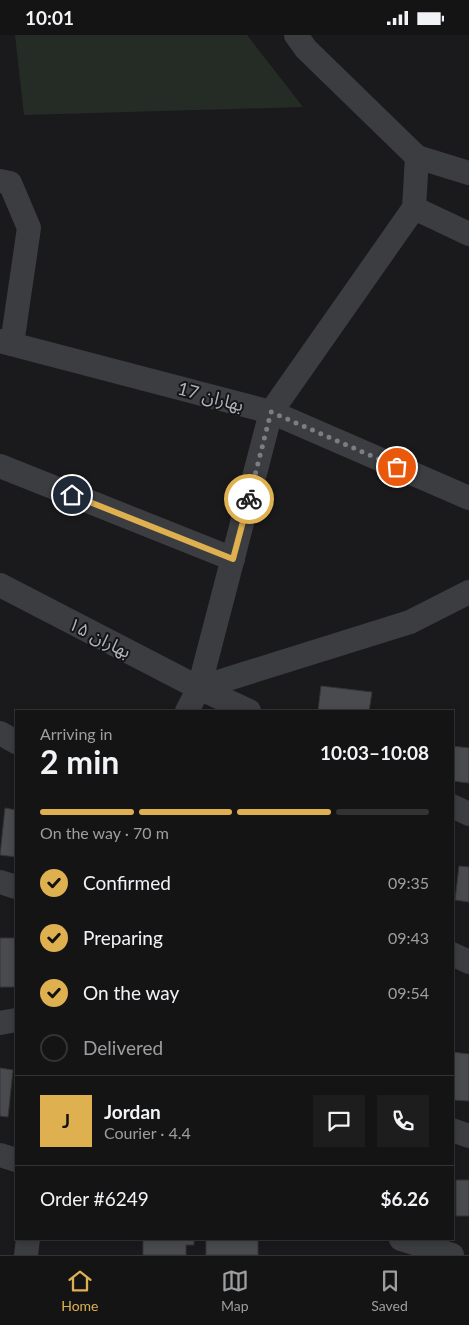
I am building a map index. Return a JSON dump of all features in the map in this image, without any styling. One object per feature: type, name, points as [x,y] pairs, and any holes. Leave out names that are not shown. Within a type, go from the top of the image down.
[{"type":"street","points":[[296,35],[306,49],[417,157],[469,173]]},
{"type":"street","points":[[188,710],[199,688],[271,412],[414,208],[417,157]]},
{"type":"street","points":[[0,181],[10,183],[29,228],[6,342]]},
{"type":"street","points":[[414,208],[469,234]]},
{"type":"street","name":"بهاران 17","points":[[6,342],[271,412],[469,498]]},
{"type":"street","points":[[0,466],[233,559]]},
{"type":"street","name":"بهاران ۱۵","points":[[0,585],[199,688],[247,710]]},
{"type":"street","points":[[199,688],[410,622],[468,596]]},
{"type":"street","points":[[0,733],[15,741]]},
{"type":"street","points":[[454,808],[469,814]]},
{"type":"street","points":[[0,882],[15,887]]},
{"type":"street","points":[[454,955],[469,962]]},
{"type":"street","points":[[0,1023],[15,1021]]},
{"type":"street","points":[[454,1131],[469,1136]]},
{"type":"street","points":[[0,1155],[15,1160]]},
{"type":"street","points":[[26,1255],[28,1240]]},
{"type":"street","points":[[404,1240],[452,1255]]},
{"type":"shaded area","points":[[15,35],[247,35],[303,107],[24,115]]},
{"type":"building","points":[[321,686],[372,692],[369,710],[318,710]]},
{"type":"building","points":[[454,746],[469,748],[469,783],[454,781]]},
{"type":"building","points":[[5,808],[15,810],[15,857],[0,855]]},
{"type":"building","points":[[459,866],[469,867],[469,902],[455,900]]},
{"type":"building","points":[[0,938],[15,938],[15,987],[0,987]]},
{"type":"building","points":[[454,1052],[469,1054],[469,1101],[454,1100]]},
{"type":"building","points":[[0,1068],[13,1070],[8,1117],[0,1116]]},
{"type":"building","points":[[456,1180],[469,1180],[469,1216],[456,1216]]},
{"type":"building","points":[[143,1240],[194,1240],[194,1245],[186,1245],[186,1255],[143,1255]]},
{"type":"building","points":[[206,1240],[258,1240],[258,1255],[206,1255]]},
{"type":"way so far","points":[[249,499],[271,412],[397,467]]},
{"type":"route","points":[[72,495],[233,559],[249,499]]}]
